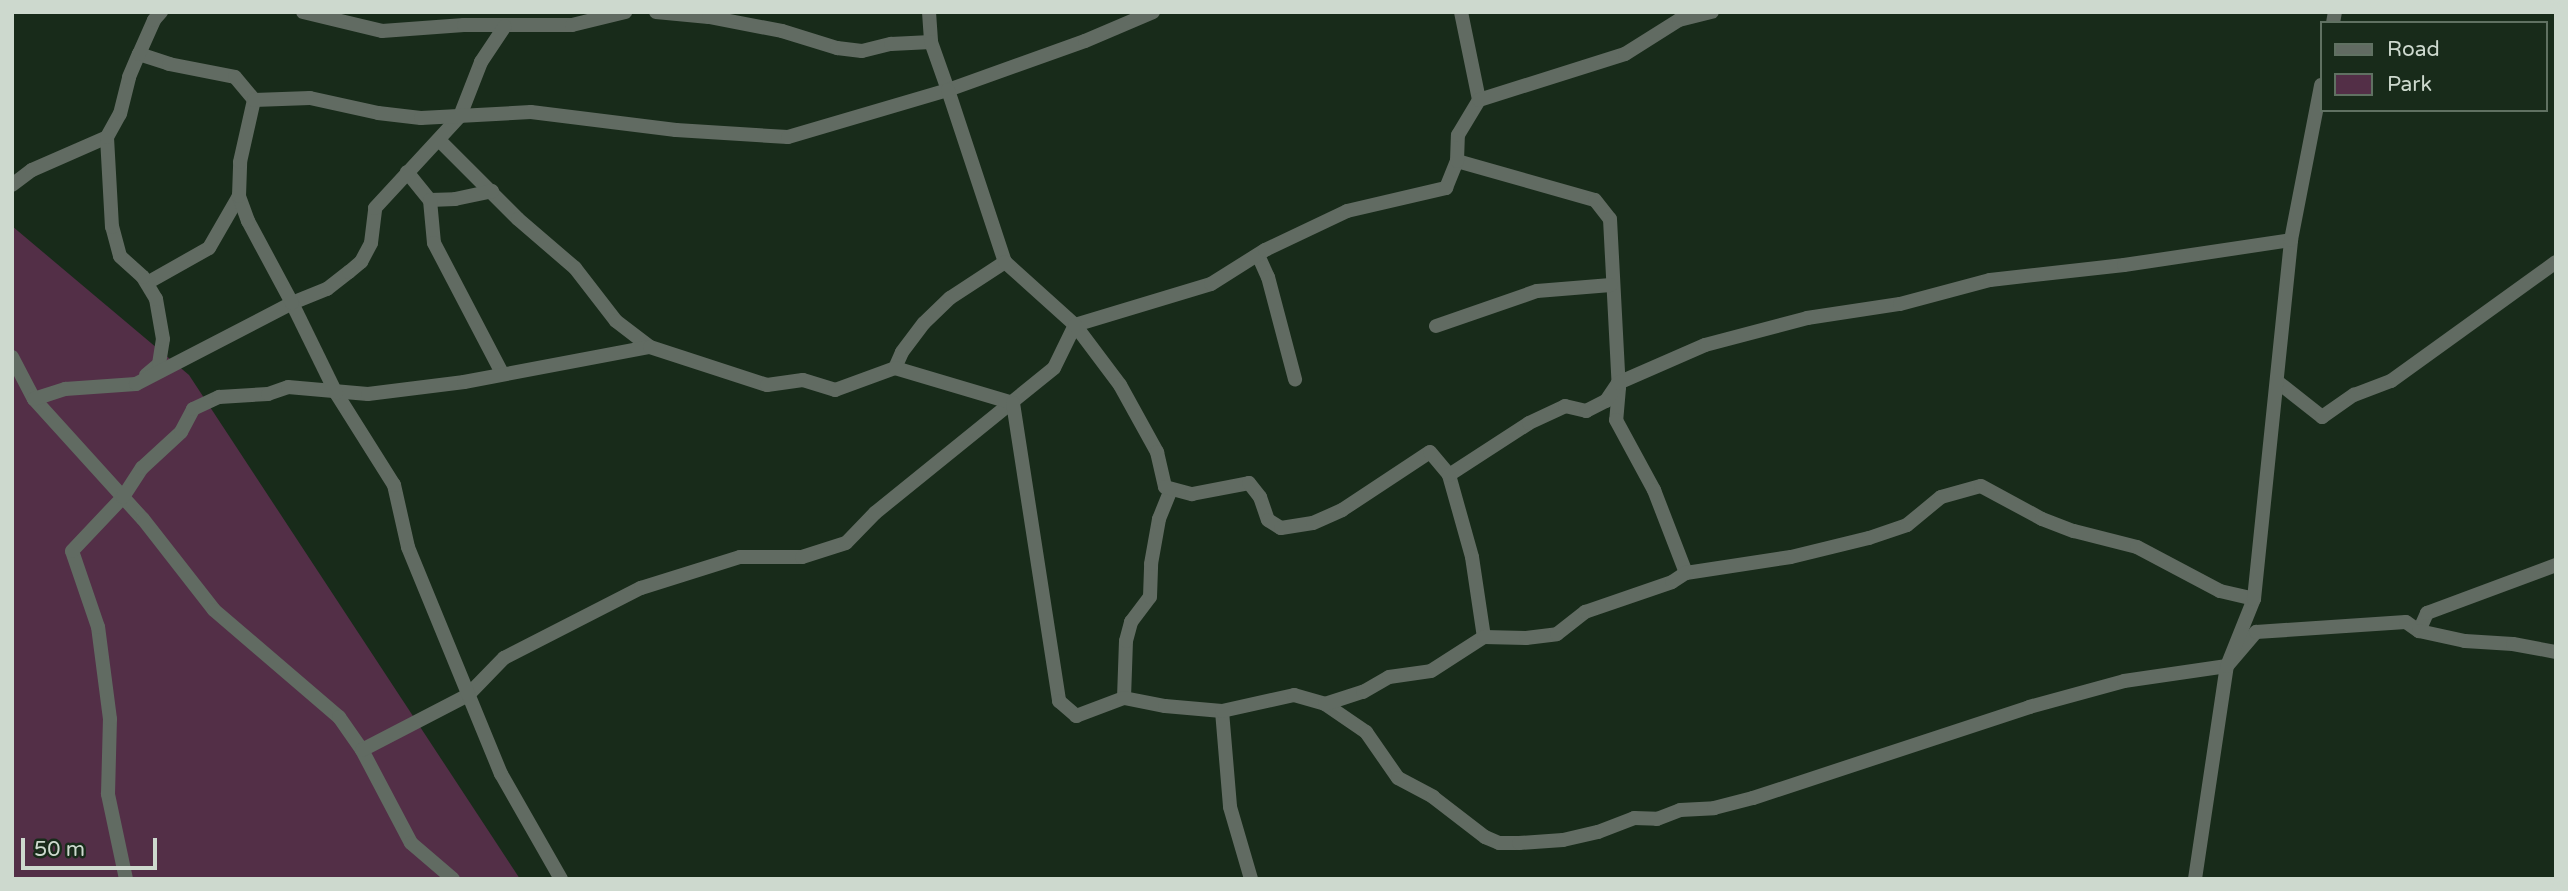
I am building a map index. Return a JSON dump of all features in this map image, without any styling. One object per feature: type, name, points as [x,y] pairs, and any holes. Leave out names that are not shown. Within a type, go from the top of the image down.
[{"type":"street","points":[[136,384],[159,364],[163,339],[156,299],[147,284],[120,256],[117,246],[112,227],[107,137],[120,114],[129,77],[139,54],[154,20],[162,12]]},
{"type":"street","points":[[303,12],[382,31],[464,25],[505,26],[625,12]]},
{"type":"street","points":[[656,12],[745,24],[837,48],[862,51],[891,44],[931,42]]},
{"type":"street","points":[[929,12],[931,42],[1005,262],[1075,325],[1125,394],[1157,452],[1165,487],[1192,494],[1250,483],[1260,497],[1268,520],[1281,528],[1313,523],[1342,510],[1430,452],[1449,475],[1472,557],[1484,637]]},
{"type":"street","points":[[254,100],[310,98],[378,113],[421,117],[531,112],[676,130],[788,137],[947,90],[1085,41],[1153,12]]},
{"type":"street","points":[[1461,12],[1479,100]]},
{"type":"street","points":[[362,750],[468,695],[504,658],[641,588],[740,557],[802,557],[846,543],[875,513],[1054,369],[1075,325],[1211,284],[1258,255],[1348,211],[1446,188],[1457,161],[1458,135],[1479,100],[1625,54],[1679,20],[1712,12]]},
{"type":"street","points":[[34,399],[65,389],[136,384],[292,303],[327,289],[361,262],[371,243],[375,208],[440,141],[460,116],[481,62],[505,26]]},
{"type":"street","points":[[139,54],[169,64],[235,77],[254,100]]},
{"type":"street","points":[[2194,879],[2227,666],[2254,599],[2279,383],[2291,240],[2320,90]]},
{"type":"street","points":[[254,100],[240,162],[239,196],[258,240],[335,393],[394,485],[408,547],[501,774],[561,879]]},
{"type":"street","points":[[12,186],[32,170],[107,137]]},
{"type":"street","points":[[440,141],[518,219],[575,268],[616,321],[650,347],[767,385],[803,380],[835,390],[895,368],[1013,403]]},
{"type":"street","points":[[1457,161],[1595,200],[1610,219],[1611,285],[1618,383],[1616,419],[1654,490],[1686,573]]},
{"type":"street","points":[[407,173],[430,200],[434,243],[502,373]]},
{"type":"street","points":[[430,200],[456,199],[492,191]]},
{"type":"street","points":[[147,284],[209,248],[239,196]]},
{"type":"street","points":[[1449,475],[1529,423],[1565,407],[1586,411],[1606,401],[1618,383],[1705,345],[1807,318],[1900,304],[1990,280],[2124,265],[2291,240]]},
{"type":"street","points":[[1258,255],[1268,276],[1296,379]]},
{"type":"street","points":[[895,368],[902,352],[924,323],[950,298],[1005,262]]},
{"type":"street","points":[[2279,383],[2322,417],[2354,395],[2391,381],[2556,262]]},
{"type":"street","points":[[1436,326],[1537,291],[1611,285]]},
{"type":"street","points":[[126,879],[108,794],[110,719],[98,626],[72,551],[123,497],[142,468],[181,432],[193,409],[219,397],[268,394],[288,387],[368,394],[464,382],[502,373],[614,356],[650,347]]},
{"type":"street","points":[[12,357],[34,399],[123,497],[214,610],[339,716],[362,750],[411,843],[453,879]]},
{"type":"street","points":[[1013,403],[1059,701],[1076,716],[1125,698],[1165,706],[1222,711],[1294,695],[1325,704],[1367,732],[1398,778],[1433,797],[1485,837],[1499,843],[1563,840],[1598,832],[1634,818],[1657,819],[1680,810],[1727,805],[2029,707],[2124,681],[2227,666],[2256,632],[2406,622],[2420,631],[2465,641],[2513,644],[2556,652]]},
{"type":"street","points":[[1325,704],[1363,692],[1389,677],[1431,671],[1484,637],[1526,638],[1557,634],[1585,612],[1672,582],[1686,573],[1791,557],[1869,538],[1907,524],[1941,497],[1981,486],[2042,519],[2074,531],[2137,547],[2220,591],[2254,599]]},
{"type":"street","points":[[1125,698],[1126,641],[1131,622],[1150,597],[1151,564],[1159,519],[1171,489]]},
{"type":"street","points":[[2420,631],[2427,613],[2556,565]]},
{"type":"street","points":[[1222,711],[1230,807],[1251,879]]},
{"type":"green space","points":[[12,226],[189,375],[520,879],[12,879]]}]
